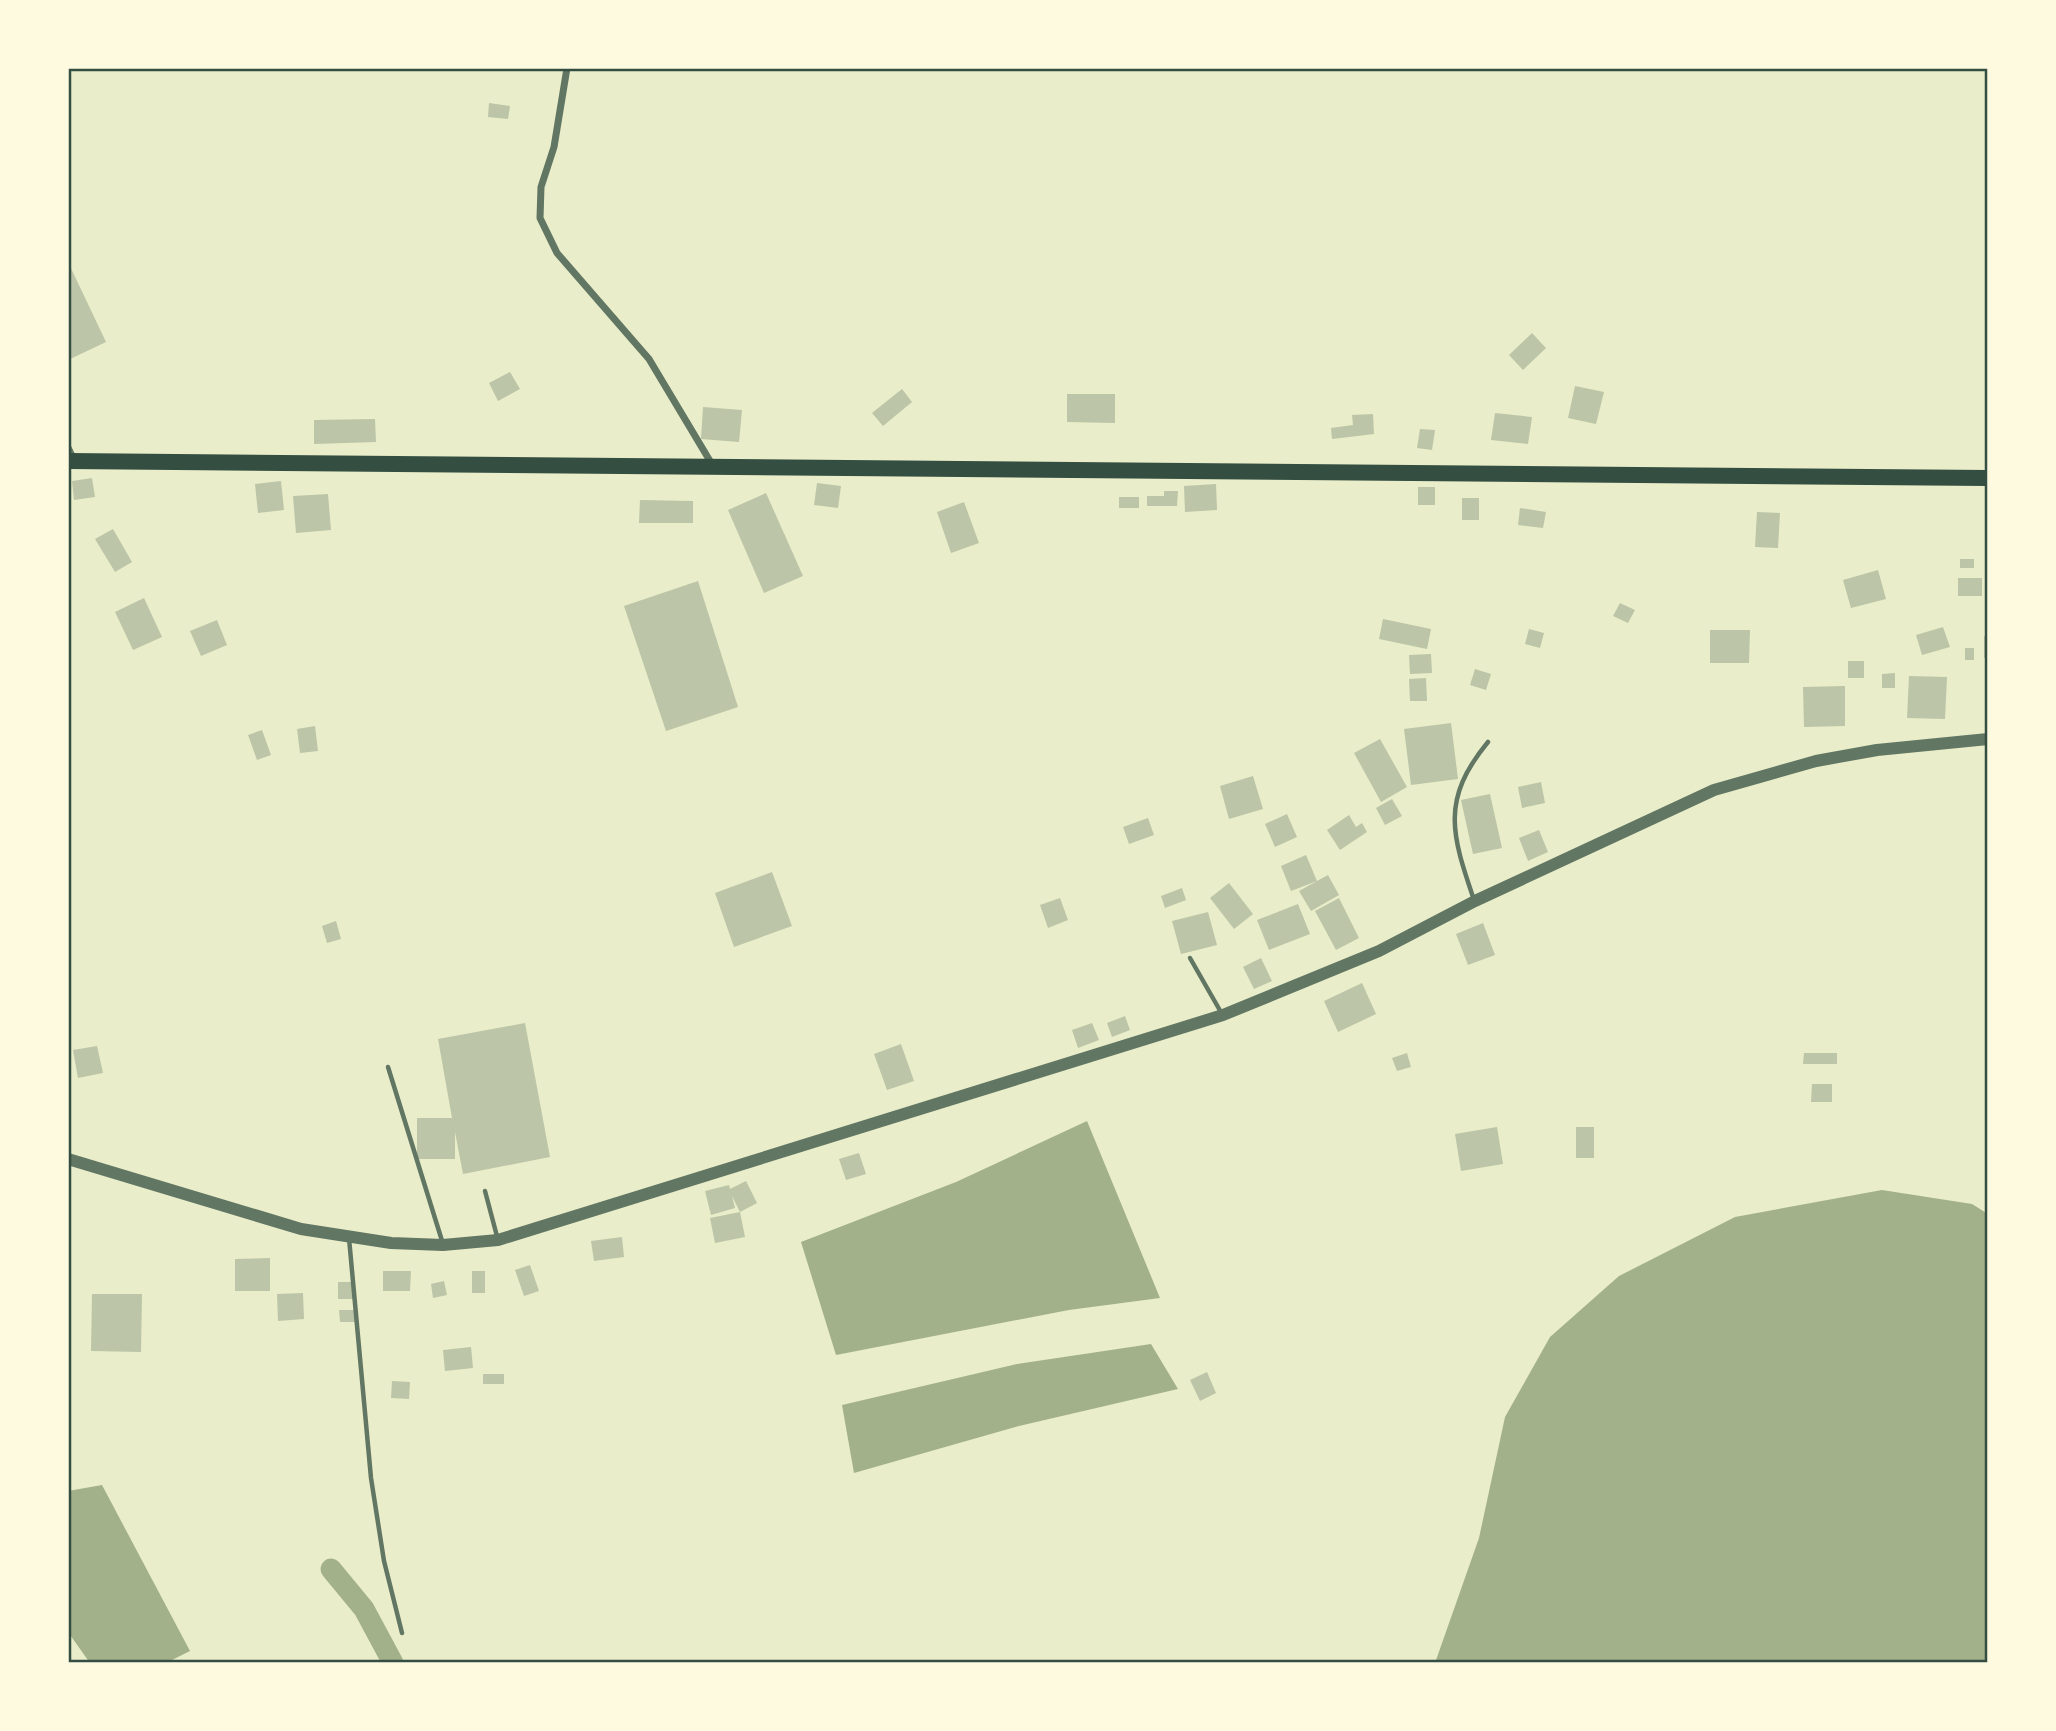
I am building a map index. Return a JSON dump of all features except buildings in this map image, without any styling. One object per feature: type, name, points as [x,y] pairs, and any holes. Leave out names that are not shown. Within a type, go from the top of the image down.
[{"type":"highway","points":[[72,461],[1988,478]]},
{"type":"street","points":[[567,68],[554,147],[541,187],[540,218],[557,253],[649,359],[713,466]]},
{"type":"street","points":[[68,1159],[300,1229],[391,1244],[443,1245],[498,1240],[1223,1015],[1379,951],[1475,901],[1713,790],[1764,774],[1877,750],[1988,739]]},
{"type":"lane","points":[[68,445],[72,461]]},
{"type":"lane","points":[[1475,901],[1458,853],[1452,817],[1467,772],[1488,742]]},
{"type":"lane","points":[[1190,958],[1223,1015]]},
{"type":"lane","points":[[388,1067],[443,1245]]},
{"type":"lane","points":[[485,1191],[498,1240]]},
{"type":"lane","points":[[349,1237],[371,1478],[384,1561],[402,1633]]},
{"type":"shaded area","points":[[1087,1121],[1160,1298],[1069,1310],[836,1355],[801,1242],[956,1182]]},
{"type":"shaded area","points":[[1882,1190],[1972,1204],[1988,1214],[1988,1663],[1435,1663],[1479,1538],[1505,1417],[1550,1337],[1619,1276],[1735,1217]]},
{"type":"shaded area","points":[[1151,1344],[1178,1389],[1019,1426],[854,1473],[842,1405],[1017,1364]]},
{"type":"shaded area","points":[[102,1485],[190,1651],[166,1663],[90,1663],[68,1632],[68,1491]]},
{"type":"waterway","points":[[331,1569],[364,1609],[393,1663]]}]
